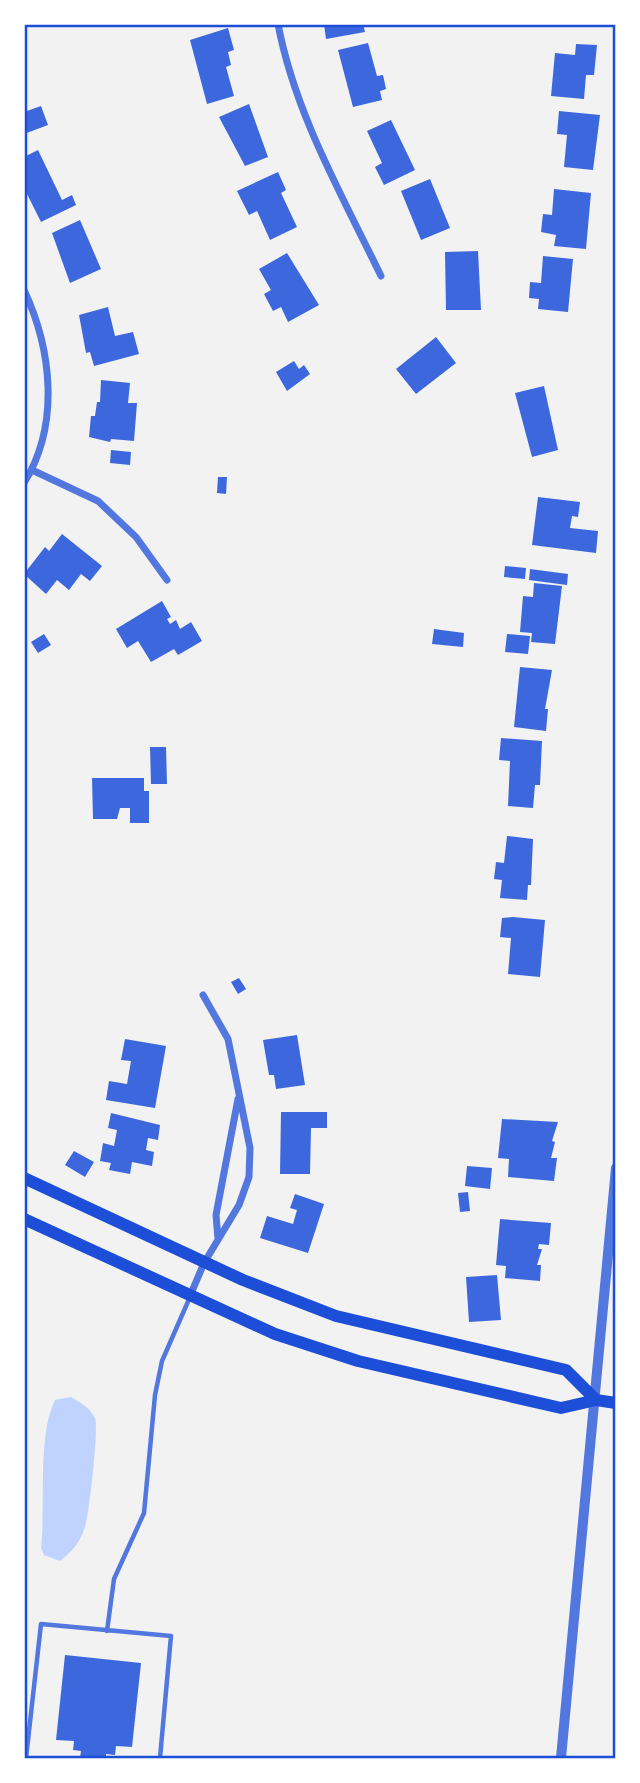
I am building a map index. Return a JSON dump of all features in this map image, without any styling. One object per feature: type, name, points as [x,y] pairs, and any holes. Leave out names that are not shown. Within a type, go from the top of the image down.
[{"type":"main road","points":[[24,1178],[204,1263],[336,1316],[566,1370],[596,1400]]},
{"type":"main road","points":[[24,1219],[275,1334],[358,1361],[561,1408],[596,1400],[615,1403]]},
{"type":"street","points":[[278,24],[295,87],[317,142],[381,276]]},
{"type":"street","points":[[24,290],[38,319],[48,374],[48,408],[32,470],[24,483]]},
{"type":"street","points":[[32,470],[98,501],[136,537],[167,580]]},
{"type":"street","points":[[190,1297],[204,1263],[239,1205],[249,1177],[250,1148],[228,1039],[203,995]]},
{"type":"street","points":[[218,1239],[216,1215],[239,1094]]},
{"type":"street","points":[[561,1759],[596,1400],[615,1168]]},
{"type":"lane","points":[[107,1631],[114,1579],[144,1513],[155,1395],[163,1362],[190,1297]]},
{"type":"lane","points":[[26,1759],[41,1624],[171,1636],[160,1759]]},
{"type":"water","points":[[71,1397],[87,1408],[95,1418],[95,1453],[85,1527],[76,1546],[60,1561],[44,1555],[41,1548],[44,1452],[49,1415],[55,1400]]},
{"type":"building","points":[[324,24],[363,24],[365,32],[326,39]]},
{"type":"building","points":[[228,28],[234,50],[228,52],[231,65],[226,67],[234,96],[207,104],[190,40]]},
{"type":"building","points":[[368,43],[377,76],[383,75],[386,89],[380,91],[382,100],[353,107],[338,50]]},
{"type":"building","points":[[576,44],[597,45],[594,75],[586,75],[584,99],[551,96],[555,53],[575,55]]},
{"type":"building","points":[[249,104],[268,157],[245,166],[219,117]]},
{"type":"building","points":[[41,106],[48,125],[24,134],[24,112]]},
{"type":"building","points":[[559,111],[600,115],[593,170],[564,167],[567,135],[557,134]]},
{"type":"building","points":[[391,120],[415,170],[384,185],[375,167],[382,163],[367,131]]},
{"type":"building","points":[[38,150],[62,200],[72,195],[76,205],[41,222],[24,188],[24,157]]},
{"type":"building","points":[[278,172],[286,190],[281,193],[297,227],[270,240],[257,211],[249,215],[237,191]]},
{"type":"building","points":[[430,179],[450,228],[421,240],[401,191]]},
{"type":"building","points":[[554,189],[591,193],[586,249],[554,246],[556,235],[541,232],[543,214],[552,215]]},
{"type":"building","points":[[80,220],[101,269],[70,283],[52,233]]},
{"type":"building","points":[[478,251],[481,310],[446,310],[445,252]]},
{"type":"building","points":[[287,253],[319,305],[288,322],[281,307],[273,311],[264,294],[271,290],[259,269]]},
{"type":"building","points":[[543,256],[573,259],[568,312],[538,309],[539,299],[529,298],[530,282],[541,283]]},
{"type":"building","points":[[108,307],[115,336],[133,332],[139,354],[94,366],[90,352],[86,353],[79,315]]},
{"type":"building","points":[[436,337],[456,363],[416,394],[396,369]]},
{"type":"building","points":[[294,361],[299,369],[304,365],[310,374],[287,391],[276,372]]},
{"type":"building","points":[[101,380],[130,383],[128,403],[137,403],[134,441],[111,439],[110,442],[89,437],[91,416],[95,416],[97,402],[100,402]]},
{"type":"building","points":[[544,386],[558,450],[532,457],[515,393]]},
{"type":"building","points":[[111,450],[131,452],[130,465],[110,463]]},
{"type":"building","points":[[218,477],[227,477],[226,494],[217,493]]},
{"type":"building","points":[[538,497],[580,502],[578,517],[572,516],[570,528],[598,531],[596,553],[532,545]]},
{"type":"building","points":[[62,534],[102,566],[90,581],[81,574],[69,590],[57,580],[46,594],[24,574],[45,547],[49,551]]},
{"type":"building","points":[[505,566],[526,568],[525,579],[504,577]]},
{"type":"building","points":[[530,569],[568,574],[567,585],[529,580]]},
{"type":"building","points":[[534,583],[562,586],[555,644],[531,642],[532,633],[520,632],[523,596],[533,597]]},
{"type":"building","points":[[162,601],[171,617],[167,619],[170,624],[176,620],[180,629],[191,622],[202,641],[178,655],[174,649],[151,662],[138,641],[127,648],[116,629]]},
{"type":"building","points":[[434,629],[464,633],[463,647],[432,644]]},
{"type":"building","points":[[44,634],[51,645],[38,653],[31,642]]},
{"type":"building","points":[[507,634],[530,636],[528,654],[505,652]]},
{"type":"building","points":[[520,667],[552,670],[545,709],[548,709],[546,731],[514,727]]},
{"type":"building","points":[[501,738],[542,741],[540,785],[535,785],[533,808],[508,806],[510,761],[499,760]]},
{"type":"building","points":[[150,747],[166,747],[167,784],[151,784]]},
{"type":"building","points":[[92,778],[144,778],[144,791],[149,791],[149,823],[130,823],[130,808],[120,808],[117,819],[93,819]]},
{"type":"building","points":[[507,836],[533,839],[531,885],[528,885],[527,900],[500,898],[502,880],[494,879],[496,862],[504,863]]},
{"type":"building","points":[[502,918],[545,920],[540,977],[508,974],[511,938],[500,937]]},
{"type":"building","points":[[239,978],[246,989],[238,994],[231,982]]},
{"type":"building","points":[[297,1035],[305,1085],[276,1089],[274,1075],[269,1075],[263,1040]]},
{"type":"building","points":[[125,1039],[166,1046],[155,1108],[106,1100],[109,1081],[127,1084],[131,1061],[121,1060]]},
{"type":"building","points":[[281,1112],[327,1112],[327,1128],[311,1128],[310,1174],[280,1174]]},
{"type":"building","points":[[111,1113],[160,1125],[158,1140],[148,1138],[146,1150],[154,1152],[152,1166],[132,1162],[130,1174],[109,1170],[111,1163],[100,1161],[103,1143],[114,1146],[117,1130],[108,1128]]},
{"type":"building","points":[[502,1119],[558,1122],[552,1141],[555,1142],[551,1158],[557,1158],[554,1181],[508,1177],[509,1159],[498,1158]]},
{"type":"building","points":[[74,1151],[94,1162],[85,1177],[65,1165]]},
{"type":"building","points":[[467,1166],[492,1168],[490,1189],[465,1186]]},
{"type":"building","points":[[468,1192],[470,1211],[460,1212],[458,1193]]},
{"type":"building","points":[[295,1194],[324,1204],[308,1253],[260,1238],[267,1216],[293,1224],[297,1210],[290,1208]]},
{"type":"building","points":[[500,1219],[551,1223],[549,1245],[539,1244],[538,1249],[542,1249],[537,1265],[541,1265],[540,1281],[505,1278],[506,1266],[496,1265]]},
{"type":"building","points":[[497,1275],[501,1320],[469,1322],[466,1277]]},
{"type":"building","points":[[65,1655],[141,1663],[132,1747],[116,1746],[115,1755],[106,1754],[106,1758],[80,1758],[81,1751],[73,1750],[74,1741],[56,1740]]}]
